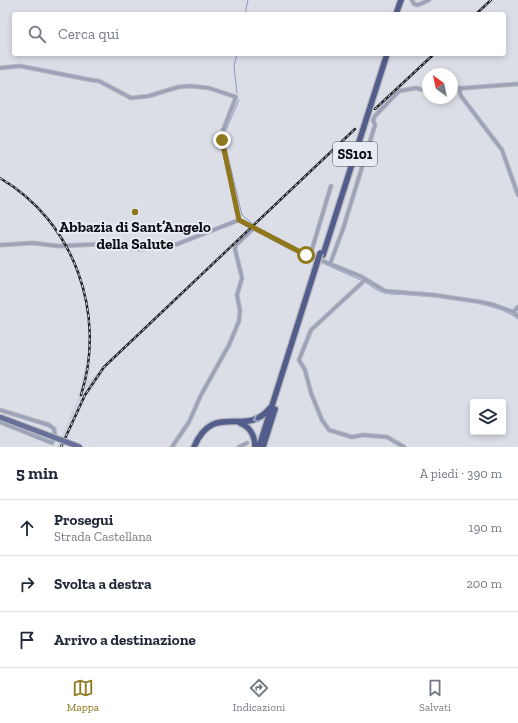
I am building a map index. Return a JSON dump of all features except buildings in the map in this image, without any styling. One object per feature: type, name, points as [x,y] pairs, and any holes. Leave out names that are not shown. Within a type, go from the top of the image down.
[{"type":"highway","points":[[397,12],[401,0]]},
{"type":"highway","points":[[401,12],[404,0]]},
{"type":"highway","name":"SS101","points":[[321,254],[383,56]]},
{"type":"highway","name":"SS101","points":[[259,447],[386,56]]},
{"type":"highway","name":"SS101","points":[[263,447],[318,263]]},
{"type":"highway","points":[[194,447],[199,436],[212,424],[219,421],[245,422],[257,419],[273,405]]},
{"type":"highway","points":[[234,421],[243,424],[249,429],[253,434],[255,447]]},
{"type":"main road","points":[[0,417],[80,447]]},
{"type":"street","points":[[412,0],[414,4],[418,5],[429,0]]},
{"type":"street","points":[[0,68],[20,66],[99,81],[131,98],[149,96],[178,87],[190,86],[209,88],[236,96],[222,133],[222,140],[239,220]]},
{"type":"street","points":[[518,84],[459,88],[461,96],[502,150],[518,195]]},
{"type":"street","points":[[330,264],[375,125],[373,120],[375,116],[399,91],[416,88],[422,90]]},
{"type":"street","points":[[310,256],[331,186]]},
{"type":"street","points":[[0,245],[33,243],[58,246],[104,244],[138,249],[167,248],[239,220],[310,256],[330,264],[385,291],[434,295],[481,302],[513,312],[518,316]]},
{"type":"street","points":[[172,447],[189,422],[201,395],[229,345],[238,323],[240,310],[237,295],[242,278],[235,249],[236,245],[254,228]]},
{"type":"street","points":[[364,281],[311,330],[299,360],[305,370],[311,393],[322,420],[329,430],[352,437],[364,435],[388,437],[404,447]]},
{"type":"street","points":[[513,312],[518,307]]},
{"type":"street","points":[[0,410],[49,425],[54,430],[55,435],[52,443],[0,422]]},
{"type":"street","points":[[239,447],[247,443]]},
{"type":"shaded area","points":[[86,365],[91,366],[87,382],[93,378],[101,368],[104,371],[86,396],[64,447],[57,447],[77,400]]},
{"type":"waterway","points":[[245,12],[248,0]]},
{"type":"waterway","points":[[236,56],[234,66],[237,93]]},
{"type":"waterway","points":[[239,100],[225,132],[224,140],[242,215],[255,226],[303,252]]},
{"type":"waterway","points":[[320,262],[363,281]]},
{"type":"waterway","points":[[365,282],[384,293],[437,297],[483,304],[509,313],[518,319]]},
{"type":"railway","points":[[478,12],[491,0]]},
{"type":"railway","points":[[375,109],[432,56]]},
{"type":"railway","points":[[61,447],[85,395],[104,367],[355,129]]},
{"type":"railway","points":[[0,178],[26,196],[48,219],[65,244],[78,272],[86,302],[90,333],[88,364],[81,395]]},
{"type":"place","name":"Abbazia di Sant’Angelo della Salute","points":[[135,212]]},
{"type":"route","points":[[222,140],[238,207],[239,220],[306,255]]}]
